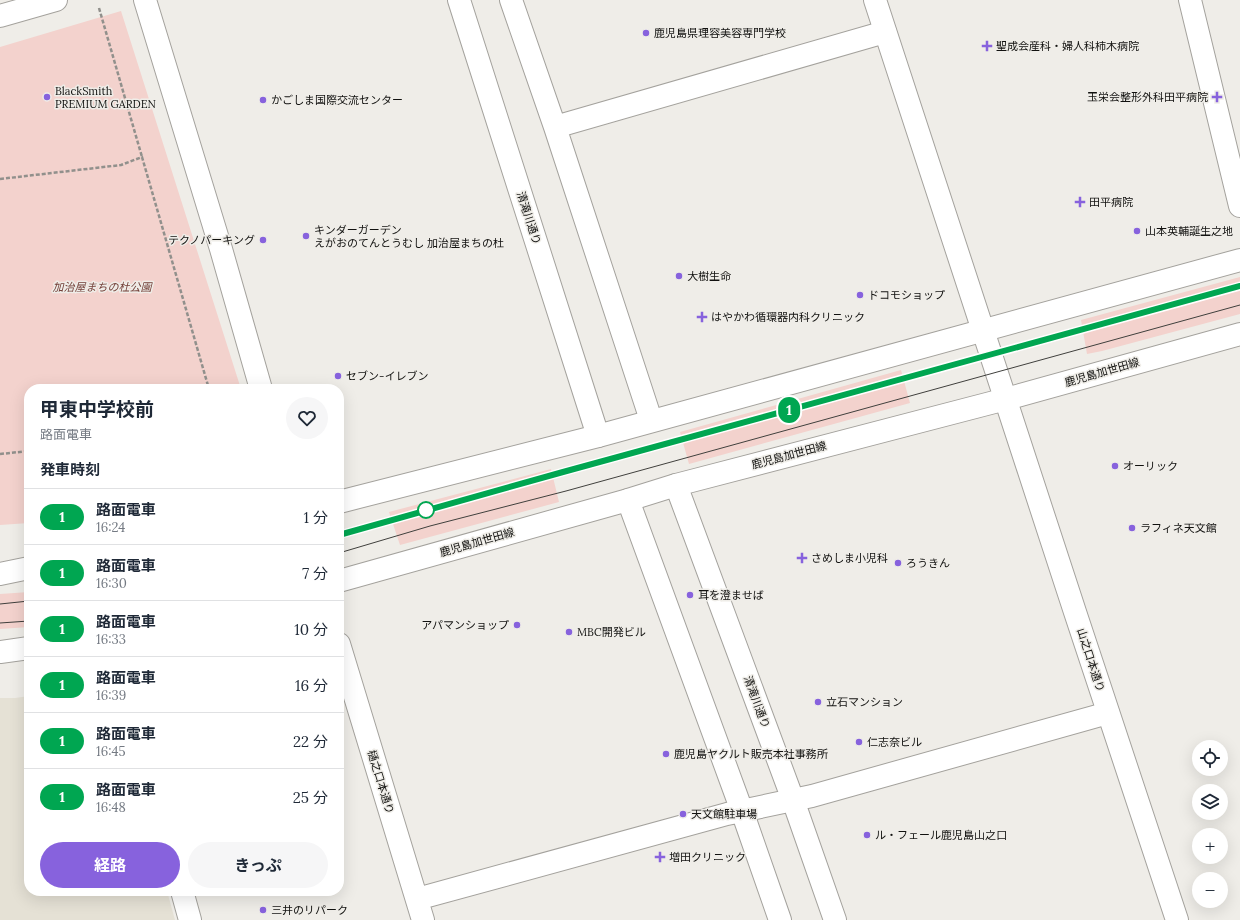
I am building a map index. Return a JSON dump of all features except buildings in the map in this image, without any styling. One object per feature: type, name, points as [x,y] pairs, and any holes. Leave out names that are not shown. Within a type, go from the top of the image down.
[{"type":"street","points":[[0,16],[56,0]]},
{"type":"street","points":[[145,0],[221,249],[260,384]]},
{"type":"street","name":"清滝川通り","points":[[459,0],[598,436]]},
{"type":"street","points":[[511,0],[555,127],[651,420]]},
{"type":"street","name":"山之口本通り","points":[[875,0],[1177,920]]},
{"type":"street","points":[[1190,0],[1240,206]]},
{"type":"street","points":[[555,127],[885,32]]},
{"type":"street","points":[[344,501],[598,436],[651,420],[1240,260]]},
{"type":"street","name":"鹿児島加世田線","points":[[344,580],[628,500],[676,485],[1006,399],[1240,334]]},
{"type":"street","name":"清滝川通り","points":[[676,485],[793,800],[835,920]]},
{"type":"street","points":[[628,500],[742,811],[780,920]]},
{"type":"street","points":[[0,574],[24,569]]},
{"type":"street","points":[[0,652],[24,649]]},
{"type":"street","name":"樋之口本通り","points":[[344,660],[423,920]]},
{"type":"street","points":[[417,899],[742,811],[812,796],[1108,713]]},
{"type":"street","points":[[183,896],[190,920]]},
{"type":"path","points":[[99,8],[208,384]]},
{"type":"path","points":[[0,179],[121,165],[142,157]]},
{"type":"path","points":[[0,454],[24,452]]},
{"type":"shaded area","points":[[24,697],[24,896],[168,896],[175,920],[0,920],[0,698]]},
{"type":"green space","name":"加治屋まちの杜公園","points":[[121,11],[239,384],[24,384],[24,523],[0,525],[0,47]]},
{"type":"green space","points":[[1240,277],[1240,314],[1087,354],[1081,320]]},
{"type":"green space","points":[[901,370],[910,403],[689,464],[680,432]]},
{"type":"green space","points":[[551,469],[559,502],[400,545],[389,512]]},
{"type":"green space","points":[[24,592],[24,627],[0,629],[0,594]]},
{"type":"tram line","points":[[344,534],[1240,286]]},
{"type":"tram line","name":"1","points":[[344,534],[1240,286]]},
{"type":"tram line","points":[[344,552],[430,526],[566,491],[1240,305]]},
{"type":"tram line","points":[[0,604],[24,602]]},
{"type":"tram line","points":[[0,623],[24,621]]},
{"type":"place","name":"鹿児島県理容美容専門学校","points":[[646,33]]},
{"type":"place","name":"聖成会産科・婦人科柿木病院","points":[[987,46]]},
{"type":"place","name":"BlackSmith PREMIUM GARDEN","points":[[47,97]]},
{"type":"place","name":"玉栄会整形外科田平病院","points":[[1217,97]]},
{"type":"place","name":"かごしま国際交流センター","points":[[263,100]]},
{"type":"place","name":"田平病院","points":[[1080,202]]},
{"type":"place","name":"山本英輔誕生之地","points":[[1137,231]]},
{"type":"place","name":"キンダーガーデン えがおのてんとうむし 加治屋まちの杜","points":[[306,236]]},
{"type":"place","name":"テクノパーキング","points":[[263,240]]},
{"type":"place","name":"大樹生命","points":[[679,276]]},
{"type":"place","name":"ドコモショップ","points":[[860,295]]},
{"type":"place","name":"はやかわ循環器内科クリニック","points":[[702,317]]},
{"type":"place","name":"セブン-イレブン","points":[[338,376]]},
{"type":"place","name":"オーリック","points":[[1115,466]]},
{"type":"place","name":"ラフィネ天文館","points":[[1132,528]]},
{"type":"place","name":"さめしま小児科","points":[[802,558]]},
{"type":"place","name":"ろうきん","points":[[898,563]]},
{"type":"place","name":"耳を澄ませば","points":[[690,595]]},
{"type":"place","name":"アパマンショップ","points":[[517,625]]},
{"type":"place","name":"MBC開発ビル","points":[[569,632]]},
{"type":"place","name":"立石マンション","points":[[818,702]]},
{"type":"place","name":"仁志奈ビル","points":[[859,742]]},
{"type":"place","name":"鹿児島ヤクルト販売本社事務所","points":[[666,754]]},
{"type":"place","name":"天文館駐車場","points":[[683,814]]},
{"type":"place","name":"ル・フェール鹿児島山之口","points":[[867,835]]},
{"type":"place","name":"増田クリニック","points":[[660,857]]},
{"type":"place","name":"三井のリパーク","points":[[263,910]]}]
